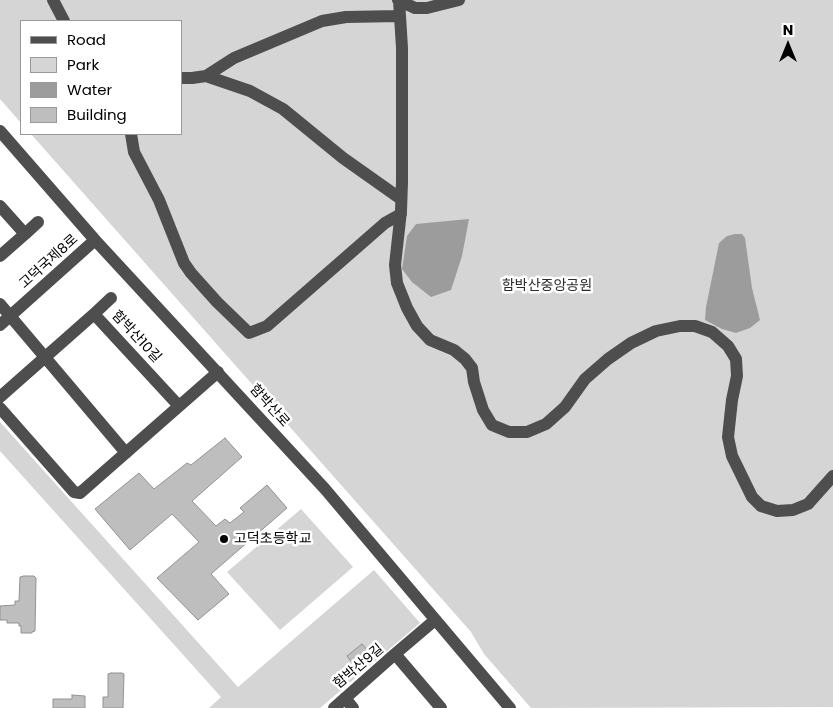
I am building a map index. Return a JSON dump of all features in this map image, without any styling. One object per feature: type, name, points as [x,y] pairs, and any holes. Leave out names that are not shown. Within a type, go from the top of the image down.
[{"type":"street","points":[[53,0],[63,20]]},
{"type":"street","points":[[399,0],[415,8],[427,8],[459,0]]},
{"type":"street","points":[[399,0],[402,48],[401,214],[395,265],[397,283],[417,326],[430,340],[454,350],[472,368],[474,382],[483,410],[492,425],[509,432],[527,432],[546,424],[565,407],[585,379],[608,358],[631,343],[656,331],[680,326],[695,326],[712,332],[728,346],[736,358],[737,376],[728,437],[732,456],[752,497],[761,506],[777,511],[793,510],[808,504],[833,476]]},
{"type":"street","points":[[182,78],[206,76],[234,58],[322,21],[346,17],[400,16]]},
{"type":"street","points":[[206,76],[250,91],[284,108],[344,158],[401,199]]},
{"type":"street","name":"함박산로","points":[[0,131],[96,240],[325,489],[510,708]]},
{"type":"street","points":[[131,135],[134,152],[159,200],[184,263],[217,302],[249,334],[274,321],[385,224],[401,214]]},
{"type":"street","points":[[0,206],[25,234]]},
{"type":"street","points":[[0,256],[38,222]]},
{"type":"street","name":"고덕국제8로","points":[[0,325],[96,240]]},
{"type":"street","points":[[94,314],[111,298]]},
{"type":"street","points":[[0,304],[126,453]]},
{"type":"street","name":"함박산10길","points":[[0,397],[94,314],[179,406]]},
{"type":"street","points":[[0,408],[74,492],[80,493],[218,372]]},
{"type":"street","points":[[396,654],[435,620]]},
{"type":"street","name":"함박산9길","points":[[334,708],[349,703],[396,654],[441,708]]},
{"type":"green space","name":"함박산중앙공원","points":[[0,0],[833,0],[833,707],[531,708],[484,654],[471,632],[32,135],[182,135],[182,20],[20,20],[20,122],[0,99]]},
{"type":"green space","points":[[0,422],[238,687],[374,570],[420,623],[320,708],[209,708],[221,697],[0,451]]},
{"type":"green space","points":[[301,509],[353,567],[280,630],[227,572]]},
{"type":"water","points":[[469,219],[462,256],[451,290],[431,297],[412,282],[402,269],[407,236],[416,224]]},
{"type":"water","points":[[742,234],[745,238],[752,288],[760,320],[750,328],[736,333],[722,329],[705,320],[719,243],[727,236]]},
{"type":"building","points":[[225,438],[242,457],[192,501],[216,526],[225,519],[230,523],[244,512],[240,508],[267,485],[287,508],[211,574],[229,594],[198,620],[157,578],[199,542],[172,514],[130,550],[95,509],[139,473],[154,489],[187,463],[191,465]]},
{"type":"building","points":[[34,576],[36,578],[35,631],[32,633],[21,633],[19,623],[7,623],[7,620],[0,620],[0,606],[15,605],[15,601],[19,601],[20,577]]},
{"type":"building","points":[[362,644],[375,658],[359,672],[347,656]]},
{"type":"building","points":[[108,674],[124,674],[123,708],[103,708],[103,697],[108,697]]},
{"type":"building","points":[[72,695],[85,696],[85,708],[53,708],[53,699],[72,699]]},
{"type":"place","name":"고덕초등학교","points":[[224,539]]}]
